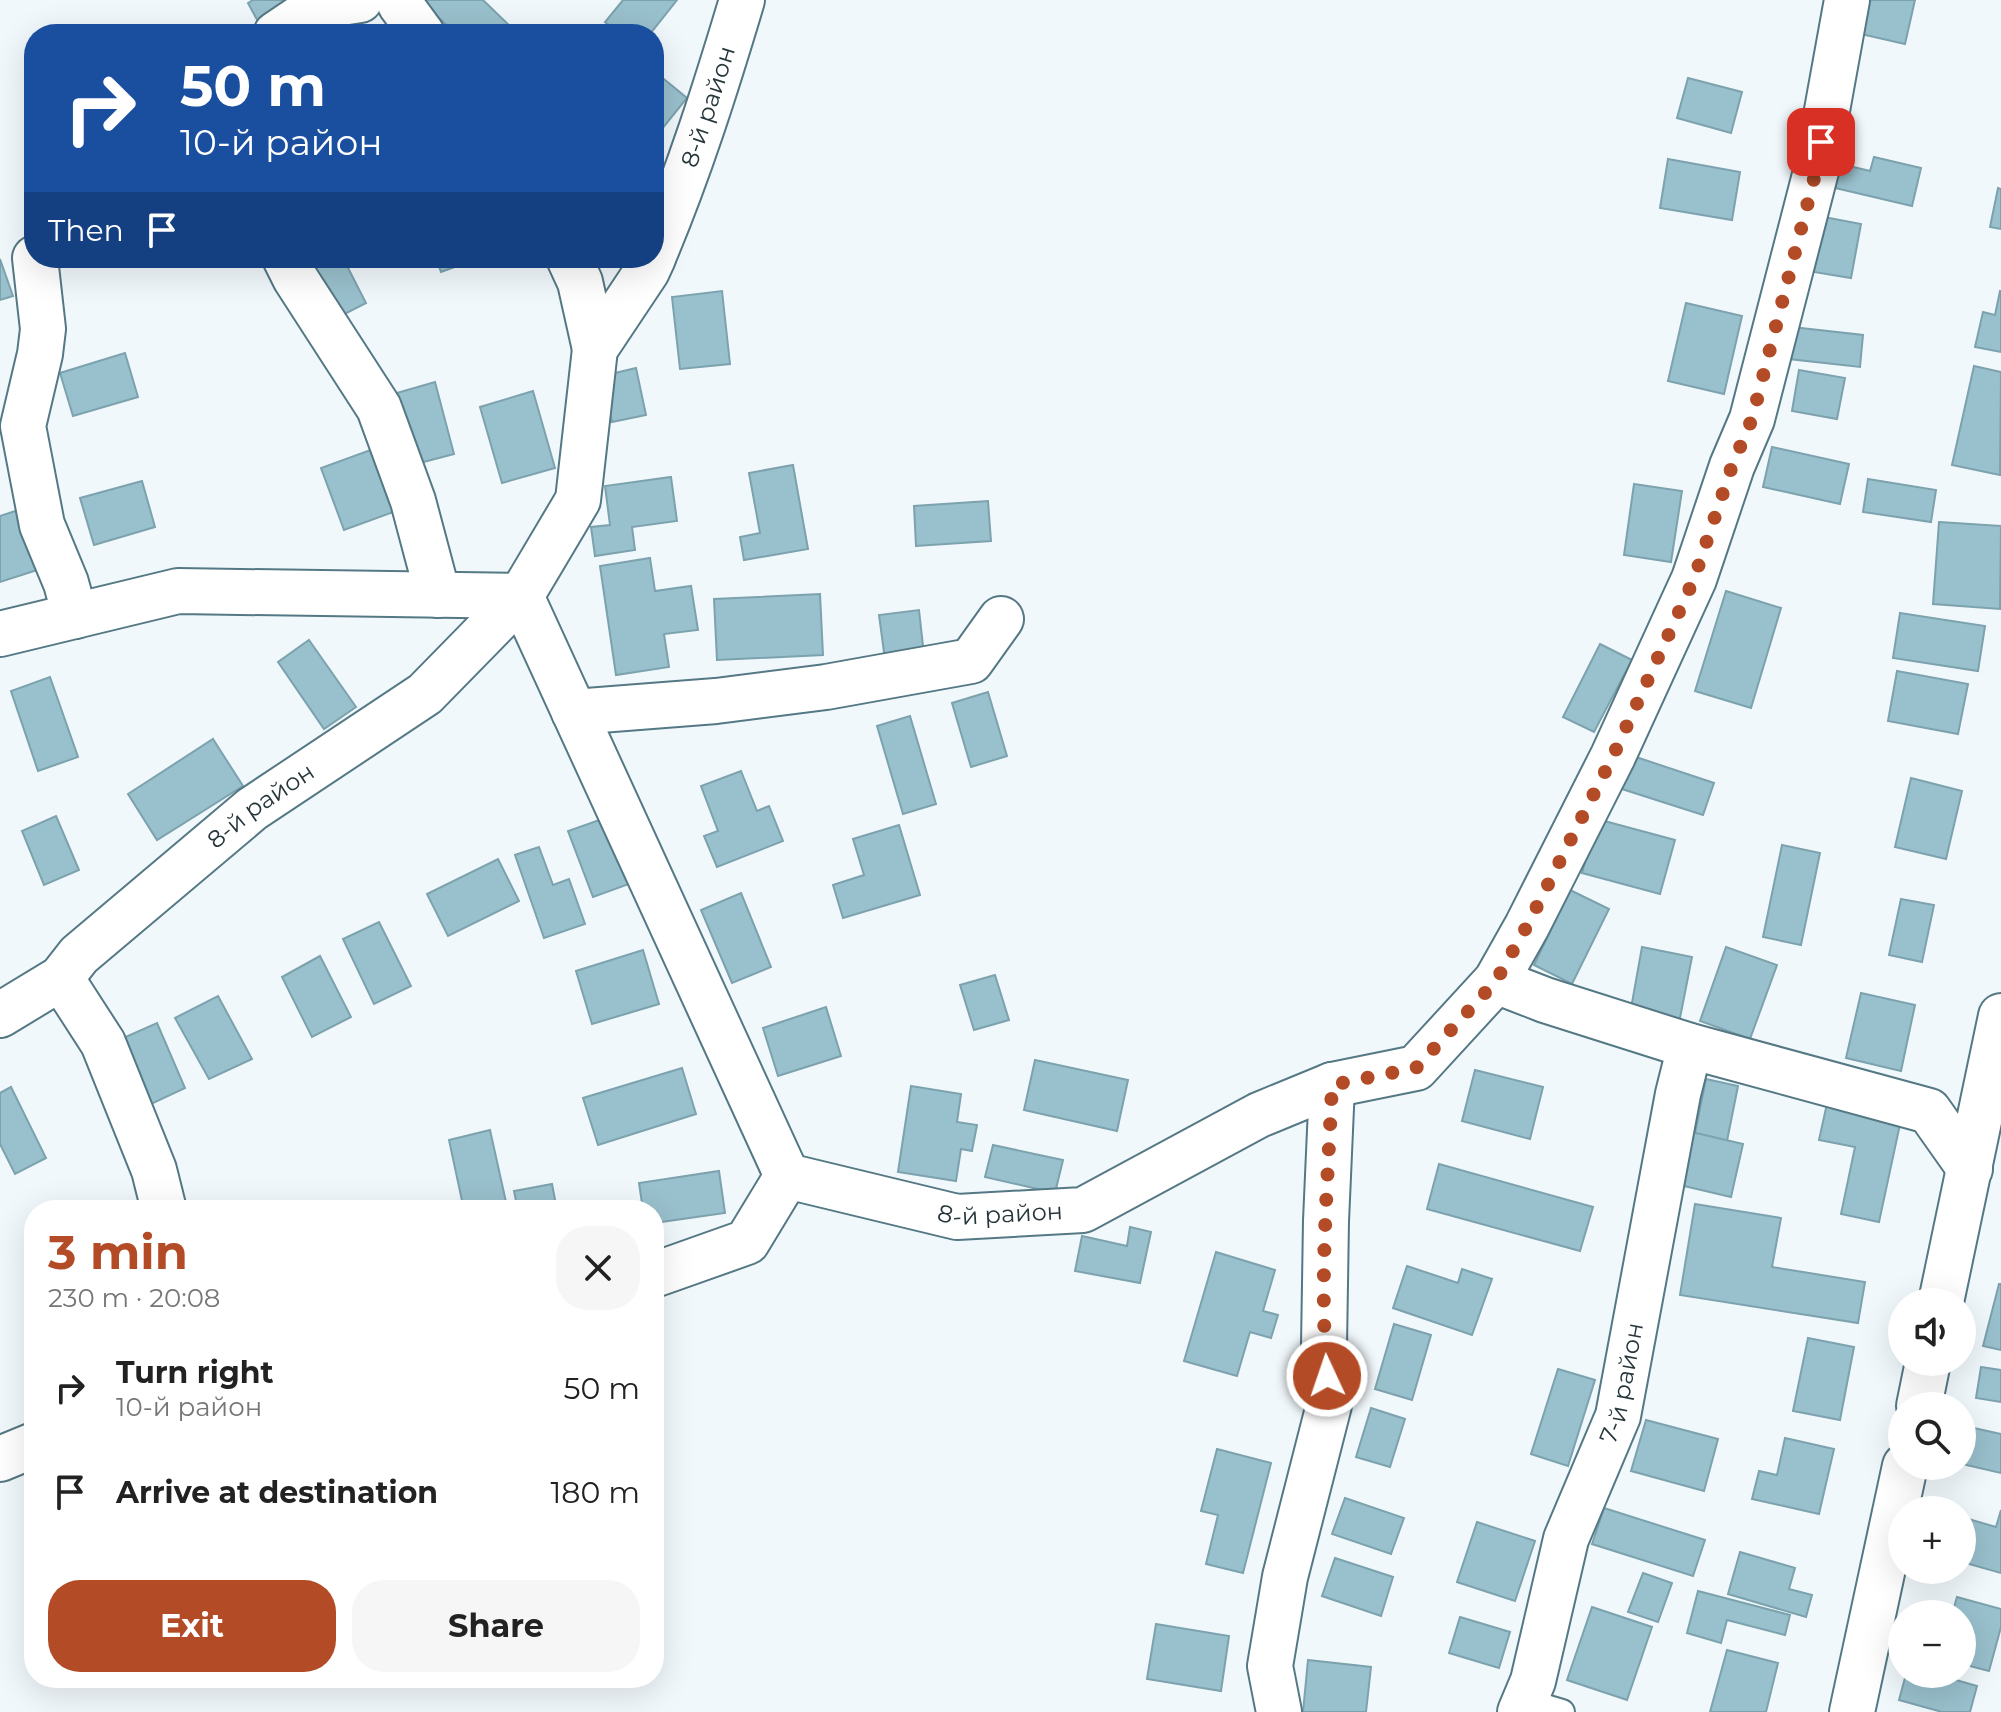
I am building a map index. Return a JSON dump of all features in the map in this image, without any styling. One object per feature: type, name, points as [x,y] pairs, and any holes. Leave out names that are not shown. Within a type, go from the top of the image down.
[{"type":"street","name":"8-й район","points":[[664,228],[709,108],[742,0]]},
{"type":"street","name":"8-й район","points":[[787,1176],[957,1217],[1083,1210],[1259,1115],[1332,1085],[1416,1068],[1496,981],[1613,756],[1694,579],[1732,466],[1752,419],[1816,171],[1847,0]]},
{"type":"street","points":[[291,24],[316,7],[390,8]]},
{"type":"street","points":[[36,268],[43,329],[23,426],[42,525],[66,583],[75,616]]},
{"type":"street","points":[[290,268],[379,408],[413,501],[438,595]]},
{"type":"street","name":"8-й район","points":[[0,1015],[61,978],[79,955],[252,809],[425,694],[521,596],[578,500],[595,349],[580,282],[574,268]]},
{"type":"street","name":"8-й район","points":[[595,349],[648,268]]},
{"type":"street","points":[[0,634],[178,591],[521,596],[787,1176],[747,1242],[664,1271]]},
{"type":"street","points":[[574,712],[716,701],[826,687],[971,661],[1001,619]]},
{"type":"street","points":[[61,978],[103,1043],[154,1170],[162,1200]]},
{"type":"street","points":[[1496,981],[1545,1000],[1690,1046],[1929,1111],[1970,1169]]},
{"type":"street","points":[[1944,1288],[1970,1169],[1991,1120],[2001,1016]]},
{"type":"street","name":"7-й район","points":[[1535,1708],[1533,1681],[1566,1539],[1618,1416],[1678,1094],[1690,1046]]},
{"type":"street","points":[[1279,1712],[1270,1666],[1285,1577],[1329,1405],[1324,1346],[1332,1085]]},
{"type":"street","points":[[0,1459],[24,1449]]},
{"type":"street","points":[[1852,1712],[1902,1480]]},
{"type":"building","points":[[253,0],[321,0],[276,24],[259,24],[248,3]]},
{"type":"building","points":[[427,0],[483,0],[508,24],[445,24],[424,4]]},
{"type":"building","points":[[623,0],[677,0],[658,24],[605,22]]},
{"type":"building","points":[[1869,0],[1915,0],[1905,44],[1861,34]]},
{"type":"building","points":[[1688,78],[1742,92],[1731,133],[1677,118]]},
{"type":"building","points":[[664,79],[687,98],[664,127]]},
{"type":"building","points":[[1874,157],[1921,168],[1912,206],[1831,187],[1837,163],[1870,171]]},
{"type":"building","points":[[1668,159],[1740,172],[1732,220],[1660,208]]},
{"type":"building","points":[[1998,188],[2001,189],[2001,229],[1990,227]]},
{"type":"building","points":[[1824,217],[1861,224],[1851,278],[1814,272]]},
{"type":"building","points":[[0,259],[13,296],[0,300]]},
{"type":"building","points":[[309,268],[348,268],[366,303],[335,319]]},
{"type":"building","points":[[722,291],[730,364],[680,369],[672,297]]},
{"type":"building","points":[[2000,291],[2001,352],[1975,347],[1983,312],[1995,315]]},
{"type":"building","points":[[1686,303],[1742,316],[1724,394],[1668,381]]},
{"type":"building","points":[[1792,327],[1863,335],[1860,367],[1789,359]]},
{"type":"building","points":[[125,353],[138,397],[73,416],[60,373]]},
{"type":"building","points":[[1974,366],[2001,372],[2000,475],[1952,465]]},
{"type":"building","points":[[636,368],[646,415],[612,422],[602,376]]},
{"type":"building","points":[[1799,370],[1845,378],[1837,419],[1792,411]]},
{"type":"building","points":[[435,382],[454,454],[416,464],[397,393]]},
{"type":"building","points":[[533,391],[555,468],[502,483],[480,407]]},
{"type":"building","points":[[1772,447],[1849,464],[1840,504],[1763,487]]},
{"type":"building","points":[[376,448],[399,510],[344,530],[321,468]]},
{"type":"building","points":[[793,465],[808,549],[744,560],[740,537],[760,533],[749,473]]},
{"type":"building","points":[[671,477],[677,521],[632,527],[635,550],[595,556],[591,527],[610,525],[605,486]]},
{"type":"building","points":[[1868,479],[1936,490],[1931,522],[1863,512]]},
{"type":"building","points":[[142,481],[155,527],[94,545],[80,498]]},
{"type":"building","points":[[1634,484],[1682,491],[1671,562],[1624,555]]},
{"type":"building","points":[[988,501],[991,541],[916,546],[914,506]]},
{"type":"building","points":[[18,510],[37,570],[0,582],[0,516]]},
{"type":"building","points":[[1939,522],[2001,526],[2000,609],[1933,604]]},
{"type":"building","points":[[650,558],[655,591],[691,586],[698,630],[664,634],[669,667],[616,675],[600,566]]},
{"type":"building","points":[[1726,591],[1781,608],[1751,708],[1695,691]]},
{"type":"building","points":[[820,594],[823,655],[717,660],[714,599]]},
{"type":"building","points":[[919,610],[924,655],[885,660],[879,615]]},
{"type":"building","points":[[1900,613],[1985,626],[1978,671],[1893,658]]},
{"type":"building","points":[[309,640],[356,707],[324,729],[278,662]]},
{"type":"building","points":[[1600,644],[1632,660],[1594,732],[1563,717]]},
{"type":"building","points":[[1897,671],[1968,684],[1958,734],[1888,721]]},
{"type":"building","points":[[50,677],[78,757],[38,771],[11,691]]},
{"type":"building","points":[[988,692],[1007,756],[971,767],[952,703]]},
{"type":"building","points":[[910,716],[936,804],[903,814],[877,726]]},
{"type":"building","points":[[213,739],[243,786],[157,840],[128,794]]},
{"type":"building","points":[[1633,756],[1714,783],[1703,815],[1622,789]]},
{"type":"building","points":[[741,771],[757,811],[769,806],[783,841],[717,867],[704,836],[718,831],[701,786]]},
{"type":"building","points":[[1911,778],[1962,791],[1946,859],[1895,847]]},
{"type":"building","points":[[56,816],[79,870],[44,885],[22,831]]},
{"type":"building","points":[[605,818],[629,884],[593,897],[568,831]]},
{"type":"building","points":[[1597,819],[1675,840],[1660,894],[1582,873]]},
{"type":"building","points":[[899,825],[920,895],[843,918],[833,885],[864,875],[853,839]]},
{"type":"building","points":[[1782,845],[1820,853],[1801,945],[1763,937]]},
{"type":"building","points":[[539,847],[553,885],[569,879],[585,924],[544,938],[515,855]]},
{"type":"building","points":[[498,859],[519,901],[448,936],[427,894]]},
{"type":"building","points":[[1570,890],[1609,909],[1572,984],[1534,965]]},
{"type":"building","points":[[741,893],[771,967],[732,983],[701,910]]},
{"type":"building","points":[[1901,899],[1934,905],[1922,962],[1889,955]]},
{"type":"building","points":[[379,922],[411,986],[374,1004],[343,939]]},
{"type":"building","points":[[1642,947],[1692,957],[1679,1023],[1630,1014]]},
{"type":"building","points":[[1726,947],[1777,965],[1750,1039],[1700,1021]]},
{"type":"building","points":[[643,950],[659,1004],[592,1024],[576,971]]},
{"type":"building","points":[[320,956],[351,1017],[312,1037],[282,977]]},
{"type":"building","points":[[995,975],[1009,1020],[974,1030],[960,985]]},
{"type":"building","points":[[1861,993],[1915,1005],[1901,1071],[1846,1058]]},
{"type":"building","points":[[218,996],[252,1059],[209,1079],[175,1018]]},
{"type":"building","points":[[826,1007],[841,1056],[778,1076],[763,1028]]},
{"type":"building","points":[[157,1023],[185,1088],[149,1105],[121,1039]]},
{"type":"building","points":[[1035,1060],[1128,1080],[1117,1131],[1024,1110]]},
{"type":"building","points":[[682,1068],[696,1114],[598,1145],[583,1098]]},
{"type":"building","points":[[1475,1070],[1543,1087],[1530,1139],[1462,1121]]},
{"type":"building","points":[[1706,1079],[1738,1086],[1727,1141],[1695,1133]]},
{"type":"building","points":[[911,1086],[961,1094],[957,1122],[977,1125],[972,1151],[961,1149],[956,1181],[898,1172]]},
{"type":"building","points":[[11,1087],[46,1158],[15,1174],[0,1144],[0,1093]]},
{"type":"building","points":[[1828,1099],[1902,1115],[1879,1222],[1841,1214],[1855,1147],[1819,1140]]},
{"type":"building","points":[[490,1130],[506,1200],[462,1200],[449,1140]]},
{"type":"building","points":[[1683,1130],[1743,1144],[1731,1197],[1671,1183]]},
{"type":"building","points":[[993,1145],[1063,1160],[1055,1193],[985,1177]]},
{"type":"building","points":[[1439,1164],[1593,1207],[1580,1251],[1427,1209]]},
{"type":"building","points":[[719,1171],[725,1213],[664,1222],[664,1200],[642,1200],[639,1183]]},
{"type":"building","points":[[552,1184],[555,1200],[516,1200],[514,1191]]},
{"type":"building","points":[[1695,1204],[1781,1218],[1772,1267],[1865,1282],[1858,1323],[1680,1295]]},
{"type":"building","points":[[1130,1227],[1151,1232],[1140,1283],[1075,1271],[1082,1236],[1127,1246]]},
{"type":"building","points":[[1216,1252],[1275,1270],[1263,1311],[1278,1315],[1271,1338],[1250,1332],[1237,1376],[1184,1361]]},
{"type":"building","points":[[1407,1266],[1458,1283],[1462,1269],[1492,1279],[1472,1335],[1393,1308]]},
{"type":"building","points":[[2001,1284],[2001,1350],[1983,1346]]},
{"type":"building","points":[[1394,1324],[1431,1335],[1412,1400],[1375,1389]]},
{"type":"building","points":[[1808,1338],[1854,1347],[1840,1420],[1793,1411]]},
{"type":"building","points":[[1981,1367],[2001,1370],[2001,1402],[1976,1398]]},
{"type":"building","points":[[1558,1369],[1595,1380],[1568,1466],[1531,1454]]},
{"type":"building","points":[[1371,1408],[1405,1419],[1390,1467],[1356,1457]]},
{"type":"building","points":[[1646,1420],[1718,1439],[1704,1491],[1631,1471]]},
{"type":"building","points":[[1976,1428],[2001,1434],[2001,1473],[1976,1467]]},
{"type":"building","points":[[1785,1438],[1834,1449],[1819,1514],[1752,1499],[1759,1471],[1777,1475]]},
{"type":"building","points":[[1217,1449],[1271,1463],[1243,1573],[1206,1564],[1218,1515],[1201,1511]]},
{"type":"building","points":[[1345,1498],[1404,1518],[1391,1554],[1332,1534]]},
{"type":"building","points":[[1604,1508],[1705,1540],[1693,1576],[1592,1544]]},
{"type":"building","points":[[2001,1510],[2001,1573],[1976,1566],[1976,1521],[1996,1527]]},
{"type":"building","points":[[1477,1522],[1535,1541],[1515,1601],[1457,1582]]},
{"type":"building","points":[[1740,1552],[1795,1568],[1789,1589],[1812,1595],[1806,1617],[1728,1594]]},
{"type":"building","points":[[1335,1558],[1393,1577],[1381,1616],[1322,1596]]},
{"type":"building","points":[[1643,1573],[1672,1583],[1658,1622],[1628,1612]]},
{"type":"building","points":[[1698,1591],[1790,1615],[1785,1635],[1727,1620],[1721,1643],[1687,1633]]},
{"type":"building","points":[[1976,1602],[2001,1609],[2001,1627],[1989,1671],[1976,1668]]},
{"type":"building","points":[[1592,1607],[1652,1627],[1627,1700],[1567,1680]]},
{"type":"building","points":[[1460,1617],[1510,1632],[1499,1668],[1449,1653]]},
{"type":"building","points":[[1156,1624],[1229,1636],[1221,1691],[1147,1679]]},
{"type":"building","points":[[1727,1650],[1778,1663],[1766,1712],[1710,1712]]},
{"type":"building","points":[[1308,1660],[1371,1667],[1366,1712],[1303,1712]]},
{"type":"building","points":[[1977,1686],[1970,1712],[1942,1712],[1899,1700],[1902,1688]]},
{"type":"route","points":[[1327,1376],[1324,1346],[1326,1221],[1332,1085],[1416,1068],[1496,981],[1527,926],[1613,756],[1694,579],[1732,466],[1752,419],[1821,142]]}]
